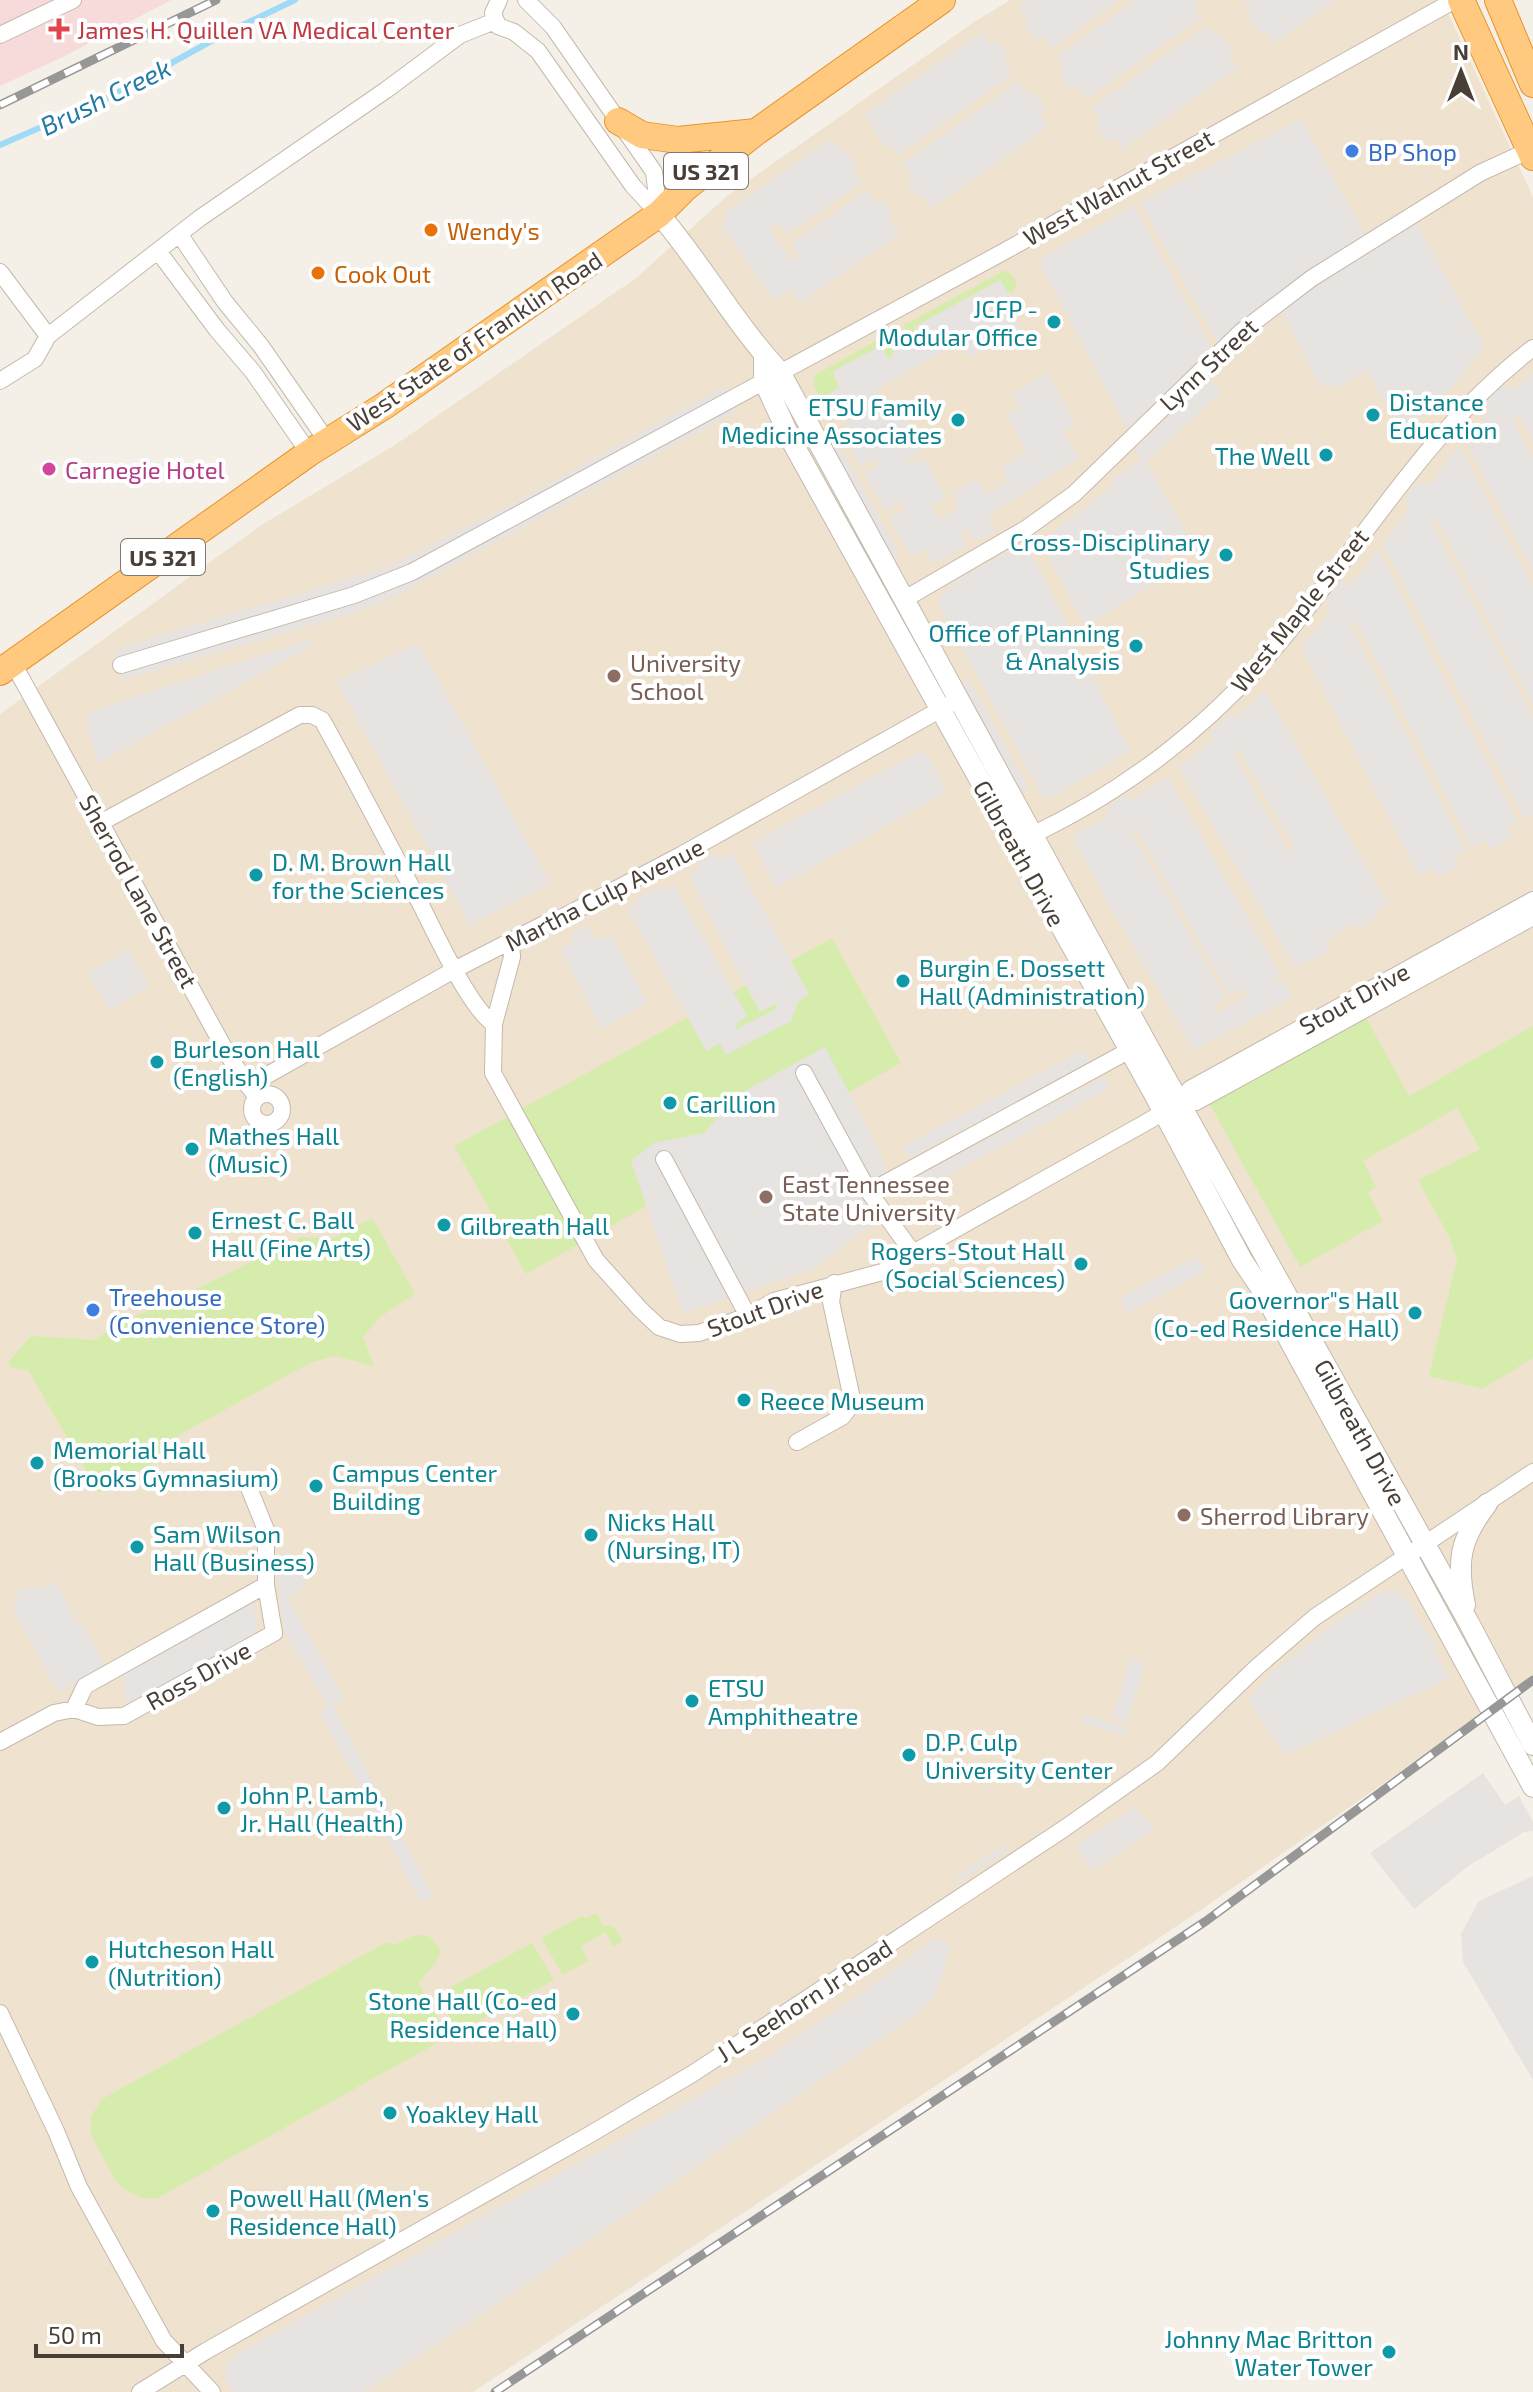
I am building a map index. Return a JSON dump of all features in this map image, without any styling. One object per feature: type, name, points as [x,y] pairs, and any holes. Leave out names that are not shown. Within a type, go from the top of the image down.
[{"type":"highway","name":"West State of Franklin Road","points":[[6,668],[318,447],[384,406],[659,214],[685,188],[756,132],[942,0]]},
{"type":"highway","points":[[1461,0],[1532,154]]},
{"type":"highway","points":[[1498,0],[1533,84]]},
{"type":"highway","points":[[618,121],[642,135],[678,140],[756,132]]},
{"type":"street","points":[[0,35],[73,0]]},
{"type":"street","points":[[499,0],[493,13],[495,21],[503,30],[514,32],[521,30],[530,20],[528,3]]},
{"type":"street","name":"West Walnut Street","points":[[121,665],[354,595],[412,572],[1005,251],[1455,0]]},
{"type":"street","points":[[528,3],[553,27],[654,172],[659,214]]},
{"type":"street","points":[[0,381],[35,359],[48,336],[200,218],[460,35],[495,21]]},
{"type":"street","points":[[514,32],[538,51],[633,186],[659,214]]},
{"type":"street","name":"Lynn Street","points":[[903,600],[1027,528],[1074,494],[1241,332],[1312,278],[1480,173],[1532,154]]},
{"type":"street","name":"Gilbreath Drive","points":[[659,214],[685,244],[764,355],[791,440],[940,710],[1130,1050],[1171,1107],[1469,1623]]},
{"type":"street","points":[[180,235],[225,302],[261,346],[318,447]]},
{"type":"street","points":[[158,251],[217,330],[318,447]]},
{"type":"street","points":[[0,272],[48,336]]},
{"type":"street","name":"West Maple Street","points":[[1032,835],[1108,794],[1203,722],[1259,666],[1396,489],[1466,405],[1533,348]]},
{"type":"street","name":"Gilbreath Drive","points":[[772,377],[959,699],[1406,1556],[1533,1787]]},
{"type":"street","name":"Sherrod Lane Street","points":[[6,668],[100,823],[252,1092]]},
{"type":"street","name":"Martha Culp Avenue","points":[[252,1092],[454,970],[641,877],[959,699]]},
{"type":"street","points":[[100,823],[300,715],[312,715],[322,720],[454,970],[484,1018],[494,1024]]},
{"type":"street","name":"Stout Drive","points":[[511,941],[512,957],[494,1024],[493,1073],[596,1260],[659,1327],[680,1334],[699,1333],[748,1316],[774,1301],[886,1271],[1171,1107],[1190,1089],[1533,900]]},
{"type":"street","name":"Stout Drive","points":[[1171,1107],[1196,1102],[1533,917]]},
{"type":"street","points":[[869,1192],[1130,1050]]},
{"type":"street","points":[[804,1073],[869,1192],[913,1253]]},
{"type":"street","points":[[252,1092],[275,1096],[282,1108],[281,1115],[272,1124],[266,1125],[254,1118],[252,1092]]},
{"type":"street","points":[[664,1159],[748,1316]]},
{"type":"street","points":[[797,1442],[842,1417],[849,1408],[851,1394],[831,1302],[834,1283]]},
{"type":"street","name":"J L Seehorn Jr Road","points":[[140,2392],[692,2074],[1065,1828],[1157,1763],[1257,1667],[1315,1617],[1533,1472]]},
{"type":"street","name":"Ross Drive","points":[[247,1483],[266,1530],[266,1585],[274,1633],[124,1716],[98,1717],[74,1709],[85,1686],[266,1585]]},
{"type":"street","points":[[1487,1504],[1469,1527],[1463,1546],[1460,1582],[1469,1623],[1533,1745]]},
{"type":"street","points":[[0,1742],[54,1713],[74,1709]]},
{"type":"street","points":[[0,2013],[79,2187],[164,2341],[212,2392]]},
{"type":"shaded area","name":"James H. Quillen VA Medical Center","points":[[0,0],[171,0],[0,86]]},
{"type":"shaded area","name":"East Tennessee State University","points":[[1010,0],[1442,0],[1533,197],[1533,1680],[1195,1914],[473,2392],[0,2392],[0,714],[260,526],[395,445],[636,278],[727,196],[974,22]]},
{"type":"shaded area","points":[[1027,0],[1118,0],[1052,48],[1043,37],[1035,39],[1024,23],[1028,20],[1019,6]]},
{"type":"shaded area","points":[[1136,0],[1196,0],[1195,8],[1201,18],[1087,98],[1079,88],[1071,90],[1060,74],[1064,67],[1057,56]]},
{"type":"shaded area","points":[[1244,0],[1335,0],[1274,43],[1265,32],[1259,32],[1249,17],[1251,13]]},
{"type":"shaded area","points":[[1207,26],[1215,36],[1222,36],[1232,51],[1229,58],[1237,69],[1122,149],[1115,138],[1106,140],[1096,125],[1100,118],[1092,107]]},
{"type":"shaded area","points":[[982,32],[991,45],[997,41],[1008,57],[1005,64],[1012,75],[898,155],[890,145],[884,146],[865,114]]},
{"type":"shaded area","points":[[1019,82],[1026,93],[1034,93],[1044,108],[1041,115],[1049,126],[932,208],[925,198],[918,197],[908,182],[911,175],[903,163]]},
{"type":"shaded area","points":[[1301,119],[1365,235],[1291,285],[1218,343],[1140,203]]},
{"type":"shaded area","points":[[831,139],[841,152],[845,149],[856,165],[854,172],[862,183],[787,234],[780,224],[771,225],[770,230],[790,258],[796,260],[800,257],[792,243],[867,190],[875,201],[882,201],[892,216],[890,222],[900,234],[800,303],[790,289],[773,301],[723,227],[727,211]]},
{"type":"shaded area","points":[[1134,206],[1211,347],[1127,429],[1038,260]]},
{"type":"shaded area","points":[[1418,221],[1484,346],[1451,389],[1427,413],[1400,431],[1368,371],[1336,387],[1319,385],[1282,312],[1310,288]]},
{"type":"shaded area","points":[[1001,280],[1020,313],[1015,318],[1022,331],[970,357],[961,342],[880,387],[878,406],[882,411],[894,404],[921,452],[907,460],[908,464],[924,458],[946,497],[932,505],[934,514],[940,518],[959,509],[954,493],[977,479],[985,494],[1006,484],[1001,467],[1027,452],[1007,415],[1019,409],[1012,393],[1048,373],[1075,425],[1063,432],[1079,458],[988,515],[996,530],[975,542],[967,530],[963,530],[960,533],[967,546],[934,564],[925,549],[911,557],[889,517],[904,510],[905,504],[900,502],[885,510],[864,473],[877,466],[878,460],[860,466],[844,436],[840,428],[853,420],[855,415],[850,413],[836,421],[823,398],[838,388],[833,372],[880,346],[890,360],[896,347],[908,341],[920,343],[914,327]]},
{"type":"shaded area","points":[[1533,373],[1533,441],[1521,417],[1516,415],[1513,421],[1533,457],[1533,573],[1465,440],[1487,416],[1489,410],[1485,401],[1501,386],[1512,390]]},
{"type":"shaded area","points":[[1209,377],[1221,392],[1146,462],[1190,539],[1157,564],[1162,579],[1085,626],[1041,542],[1111,487],[1114,478],[1143,459],[1134,450]]},
{"type":"shaded area","points":[[725,386],[737,411],[398,595],[359,611],[121,680],[115,649],[388,567],[499,511]]},
{"type":"shaded area","points":[[827,424],[899,553],[891,565],[818,434]]},
{"type":"shaded area","points":[[1459,445],[1533,587],[1533,705],[1438,522],[1433,520],[1433,526],[1533,718],[1533,815],[1525,819],[1383,545],[1408,511],[1408,503],[1404,499],[1418,482],[1430,485]]},
{"type":"shaded area","points":[[1025,541],[1130,751],[1050,798],[1043,797],[939,606],[940,597],[954,583]]},
{"type":"shaded area","points":[[1378,549],[1518,822],[1508,828],[1508,835],[1514,837],[1489,850],[1488,843],[1483,841],[1472,847],[1359,627],[1353,622],[1351,626],[1466,850],[1455,856],[1455,861],[1462,865],[1436,877],[1432,869],[1419,876],[1301,647],[1329,613],[1330,607],[1325,600],[1340,582],[1355,582]]},
{"type":"shaded area","points":[[311,641],[311,646],[98,763],[87,713]]},
{"type":"shaded area","points":[[418,643],[550,883],[470,925],[337,682]]},
{"type":"shaded area","points":[[968,678],[1028,787],[1020,800],[960,690]]},
{"type":"shaded area","points":[[1265,691],[1388,904],[1375,912],[1377,916],[1358,930],[1357,925],[1353,924],[1325,941],[1327,948],[1331,949],[1310,963],[1307,960],[1295,967],[1179,767],[1209,744],[1212,740],[1210,731],[1229,714],[1235,717]],"holes":[[[1237,751],[1294,847],[1293,852],[1288,851],[1235,756]]]},
{"type":"shaded area","points":[[920,751],[931,761],[946,792],[776,888],[753,843]]},
{"type":"shaded area","points":[[1167,776],[1280,975],[1268,984],[1282,979],[1293,997],[1194,1050],[1072,836],[1106,818],[1108,812],[1105,810],[1125,795],[1133,801]],"holes":[[[1132,830],[1137,830],[1229,995],[1241,989],[1248,993],[1245,999],[1219,1012],[1215,1011],[1214,1004],[1225,997],[1132,833]]]},
{"type":"shaded area","points":[[716,853],[720,861],[732,853],[809,994],[798,1002],[791,1021],[726,1055],[720,1043],[706,1051],[628,909],[638,902],[639,896],[657,887],[663,891],[674,885],[747,1016],[736,1024],[737,1029],[777,1008],[776,1004],[760,1012],[689,877],[699,869],[698,864]]},
{"type":"shaded area","points":[[588,925],[597,940],[612,936],[648,1002],[601,1029],[561,950],[572,942],[571,935]]},
{"type":"shaded area","points":[[128,950],[149,985],[110,1010],[88,973]]},
{"type":"shaded area","points":[[825,1047],[884,1161],[881,1217],[813,1269],[683,1313],[631,1161],[654,1143],[704,1133],[739,1094]]},
{"type":"shaded area","points":[[1084,1050],[1091,1061],[909,1158],[902,1147]]},
{"type":"shaded area","points":[[1104,1077],[1111,1088],[929,1185],[922,1174]]},
{"type":"shaded area","points":[[1197,1256],[1205,1271],[1128,1313],[1120,1298]]},
{"type":"shaded area","points":[[285,1548],[307,1585],[288,1598],[344,1698],[333,1705],[434,1898],[421,1903],[320,1712],[328,1706],[285,1633],[276,1569]]},
{"type":"shaded area","points":[[56,1581],[77,1622],[82,1625],[105,1664],[59,1693],[14,1611],[18,1589],[43,1587]]},
{"type":"shaded area","points":[[1384,1592],[1400,1592],[1405,1597],[1436,1646],[1435,1652],[1450,1678],[1285,1755],[1248,1700],[1275,1670],[1326,1629]]},
{"type":"shaded area","points":[[254,1601],[258,1638],[126,1710],[124,1671]]},
{"type":"shaded area","points":[[1130,1659],[1145,1663],[1128,1722],[1113,1718]]},
{"type":"shaded area","points":[[1084,1715],[1127,1727],[1125,1736],[1082,1723]]},
{"type":"shaded area","points":[[1483,1773],[1505,1805],[1519,1796],[1533,1822],[1533,1831],[1524,1832],[1470,1865],[1414,1909],[1370,1853]]},
{"type":"shaded area","points":[[1135,1808],[1155,1829],[1092,1870],[1075,1845]]},
{"type":"shaded area","points":[[998,1848],[1010,1848],[955,1885],[958,1876]]},
{"type":"shaded area","points":[[1533,1876],[1533,2080],[1463,1962],[1461,1934],[1479,1901]]},
{"type":"shaded area","points":[[936,1938],[950,1945],[943,1974],[934,1998],[916,2014],[494,2306],[364,2392],[235,2392],[227,2383],[225,2371],[230,2358],[770,2056]]},
{"type":"green space","points":[[1005,270],[1013,276],[1017,285],[1013,292],[1007,292],[1000,280],[914,327],[920,343],[907,341],[904,325]]},
{"type":"green space","points":[[886,335],[895,342],[895,354],[890,361],[880,346],[833,371],[838,388],[821,399],[813,385],[815,375]]},
{"type":"green space","points":[[832,938],[901,1063],[526,1274],[454,1146]]},
{"type":"green space","points":[[1364,1014],[1409,1096],[1533,1026],[1533,1358],[1483,1389],[1429,1376],[1457,1259],[1449,1237],[1418,1180],[1480,1149],[1457,1108],[1363,1161],[1376,1187],[1368,1193],[1383,1221],[1300,1267],[1208,1101]]},
{"type":"green space","points":[[370,1219],[374,1220],[415,1294],[380,1317],[363,1337],[374,1366],[334,1356],[310,1363],[168,1441],[173,1452],[99,1493],[28,1370],[10,1367],[9,1361],[31,1336],[93,1340],[138,1315],[301,1237],[331,1239]]},
{"type":"green space","points":[[597,1913],[602,1925],[613,1926],[623,1941],[613,1947],[606,1932],[581,1946],[588,1961],[563,1975],[541,1938],[582,1916],[586,1918]]},
{"type":"green space","points":[[420,1935],[429,1936],[440,1949],[438,1960],[419,1984],[448,2037],[156,2199],[141,2198],[115,2180],[92,2137],[90,2118],[102,2099],[387,1942],[394,1945]]},
{"type":"green space","points":[[532,1943],[554,1980],[458,2032],[442,2005],[444,1991]]},
{"type":"waterway","name":"Brush Creek","points":[[0,145],[106,99],[226,33],[295,0]]},
{"type":"railway","points":[[0,105],[216,0]]},
{"type":"railway","points":[[495,2392],[1206,1921],[1533,1680]]},
{"type":"place","name":"James H. Quillen VA Medical Center","points":[[59,29]]},
{"type":"place","name":"BP Shop","points":[[1352,151]]},
{"type":"place","name":"Wendy's","points":[[431,230]]},
{"type":"place","name":"Cook Out","points":[[318,273]]},
{"type":"place","name":"JCFP - Modular Office","points":[[1054,322]]},
{"type":"place","name":"Distance Education","points":[[1373,415]]},
{"type":"place","name":"ETSU Family Medicine Associates","points":[[958,420]]},
{"type":"place","name":"The Well","points":[[1326,455]]},
{"type":"place","name":"Carnegie Hotel","points":[[49,469]]},
{"type":"place","name":"Cross-Disciplinary Studies","points":[[1226,555]]},
{"type":"place","name":"Office of Planning & Analysis","points":[[1136,646]]},
{"type":"place","name":"University School","points":[[614,676]]},
{"type":"place","name":"D. M. Brown Hall for the Sciences","points":[[256,875]]},
{"type":"place","name":"Burgin E. Dossett Hall (Administration)","points":[[903,981]]},
{"type":"place","name":"Burleson Hall (English)","points":[[157,1062]]},
{"type":"place","name":"Carillion","points":[[670,1103]]},
{"type":"place","name":"Mathes Hall (Music)","points":[[192,1149]]},
{"type":"place","name":"East Tennessee State University","points":[[766,1197]]},
{"type":"place","name":"Gilbreath Hall","points":[[444,1225]]},
{"type":"place","name":"Ernest C. Ball Hall (Fine Arts)","points":[[195,1233]]},
{"type":"place","name":"Rogers-Stout Hall (Social Sciences)","points":[[1081,1264]]},
{"type":"place","name":"Treehouse (Convenience Store)","points":[[93,1310]]},
{"type":"place","name":"Governor\"s Hall (Co-ed Residence Hall)","points":[[1415,1313]]},
{"type":"place","name":"Reece Museum","points":[[744,1400]]},
{"type":"place","name":"Memorial Hall (Brooks Gymnasium)","points":[[37,1463]]},
{"type":"place","name":"Campus Center Building","points":[[316,1486]]},
{"type":"place","name":"Sherrod Library","points":[[1184,1515]]},
{"type":"place","name":"Nicks Hall (Nursing, IT)","points":[[591,1535]]},
{"type":"place","name":"Sam Wilson Hall (Business)","points":[[137,1547]]},
{"type":"place","name":"ETSU Amphitheatre","points":[[692,1701]]},
{"type":"place","name":"D.P. Culp University Center","points":[[909,1755]]},
{"type":"place","name":"John P. Lamb, Jr. Hall (Health)","points":[[224,1808]]},
{"type":"place","name":"Hutcheson Hall (Nutrition)","points":[[92,1962]]},
{"type":"place","name":"Stone Hall (Co-ed Residence Hall)","points":[[573,2014]]},
{"type":"place","name":"Yoakley Hall","points":[[390,2113]]},
{"type":"place","name":"Powell Hall (Men's Residence Hall)","points":[[213,2211]]},
{"type":"place","name":"Johnny Mac Britton Water Tower","points":[[1389,2352]]}]
